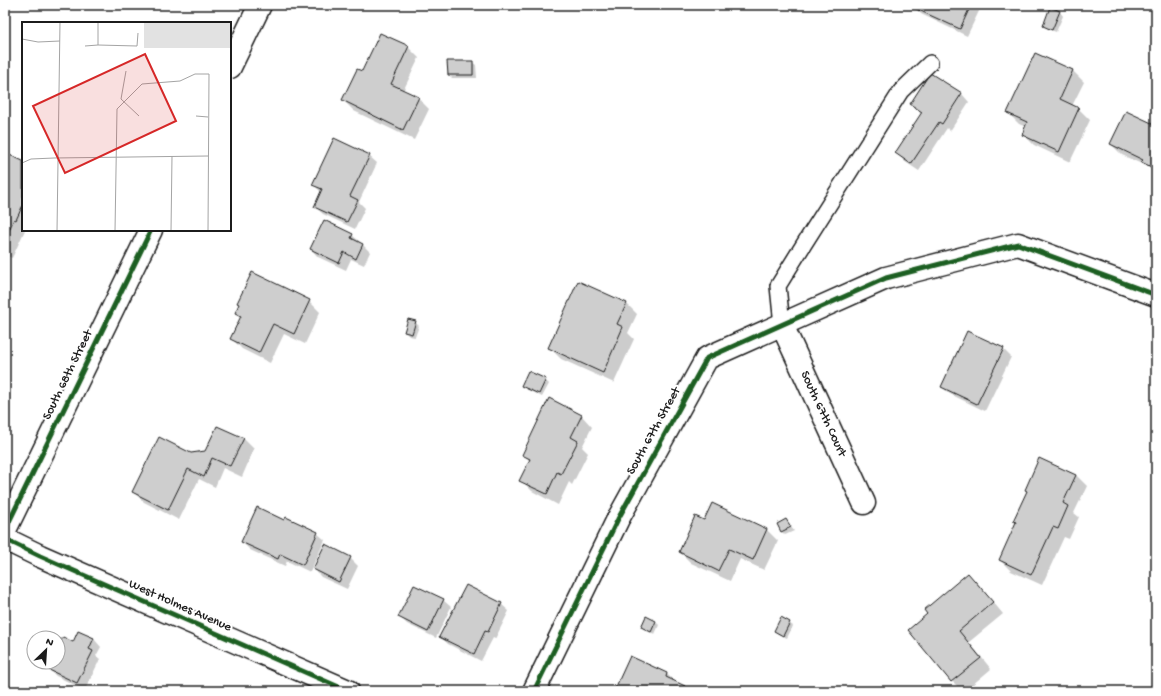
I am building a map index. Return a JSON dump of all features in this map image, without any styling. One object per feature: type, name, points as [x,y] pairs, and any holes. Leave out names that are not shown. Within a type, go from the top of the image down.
[{"type":"street","points":[[231,65],[260,5]]},
{"type":"street","name":"South 68th Street","points":[[5,530],[151,231]]},
{"type":"street","name":"South 67th Street","points":[[534,691],[618,519],[707,358],[886,278],[1018,244],[1156,295]]},
{"type":"street","name":"South 67th Court","points":[[782,325],[864,503]]},
{"type":"street","name":"West Holmes Avenue","points":[[5,540],[348,691]]},
{"type":"lane","points":[[782,325],[778,286],[900,91],[930,63]]},
{"type":"building","points":[[913,5],[971,5],[960,29],[912,7]]},
{"type":"building","points":[[1050,7],[1060,11],[1052,30],[1043,26]]},
{"type":"building","points":[[380,33],[409,46],[391,84],[419,97],[403,130],[342,100],[357,69],[362,71]]},
{"type":"building","points":[[1035,53],[1073,70],[1060,99],[1079,108],[1059,152],[1022,135],[1027,122],[1007,113]]},
{"type":"building","points":[[447,61],[473,61],[473,75],[448,75]]},
{"type":"building","points":[[930,73],[962,93],[942,124],[939,122],[911,164],[895,153],[922,112],[910,104]]},
{"type":"building","points":[[1126,111],[1156,125],[1156,169],[1141,162],[1143,160],[1110,144]]},
{"type":"building","points":[[334,138],[370,155],[350,196],[358,200],[347,222],[314,207],[322,189],[312,185]]},
{"type":"building","points":[[5,153],[22,161],[22,207],[16,220],[14,219],[5,239]]},
{"type":"building","points":[[324,220],[353,234],[351,238],[363,244],[356,259],[344,252],[339,263],[310,249]]},
{"type":"building","points":[[252,272],[310,300],[294,334],[273,324],[259,353],[230,339],[241,316],[235,313],[239,304],[237,303]]},
{"type":"building","points":[[578,281],[627,303],[617,324],[623,327],[603,373],[548,348]]},
{"type":"building","points":[[408,319],[416,321],[412,334],[404,332]]},
{"type":"building","points":[[967,331],[1004,348],[977,404],[941,387]]},
{"type":"building","points":[[528,371],[546,379],[539,394],[521,386]]},
{"type":"building","points":[[549,398],[582,415],[571,437],[578,441],[561,474],[557,472],[547,494],[519,481],[530,459],[522,455]]},
{"type":"building","points":[[217,426],[244,438],[230,466],[212,458],[204,477],[188,469],[168,510],[132,492],[159,437],[191,453],[205,451]]},
{"type":"building","points":[[1039,458],[1076,475],[1063,503],[1068,506],[1058,529],[1053,527],[1031,575],[999,560],[1016,522],[1013,521],[1027,491],[1025,490]]},
{"type":"building","points":[[712,503],[767,529],[753,560],[729,549],[718,571],[679,552],[695,516],[704,520]]},
{"type":"building","points":[[257,507],[284,520],[286,517],[318,532],[303,565],[280,554],[278,559],[241,542]]},
{"type":"building","points":[[786,519],[791,527],[781,532],[777,524]]},
{"type":"building","points":[[325,544],[351,557],[339,582],[313,569]]},
{"type":"building","points":[[968,573],[993,602],[959,631],[981,658],[951,682],[908,630],[927,614],[924,610]]},
{"type":"building","points":[[414,585],[444,599],[428,632],[398,617]]},
{"type":"building","points":[[466,585],[502,603],[488,632],[485,631],[474,654],[439,637]]},
{"type":"building","points":[[646,616],[656,621],[651,632],[641,627]]},
{"type":"building","points":[[781,617],[790,622],[783,636],[774,631]]},
{"type":"building","points":[[78,631],[94,638],[89,649],[93,651],[77,683],[49,670],[66,670],[66,638],[73,642]]},
{"type":"building","points":[[630,656],[667,673],[666,677],[685,686],[683,691],[614,691]]},
{"type":"cycle path","points":[[5,530],[151,231]]},
{"type":"cycle path","points":[[534,691],[618,519],[707,358],[886,278],[1018,244],[1156,295]]},
{"type":"cycle path","points":[[5,539],[40,556],[348,691]]}]
